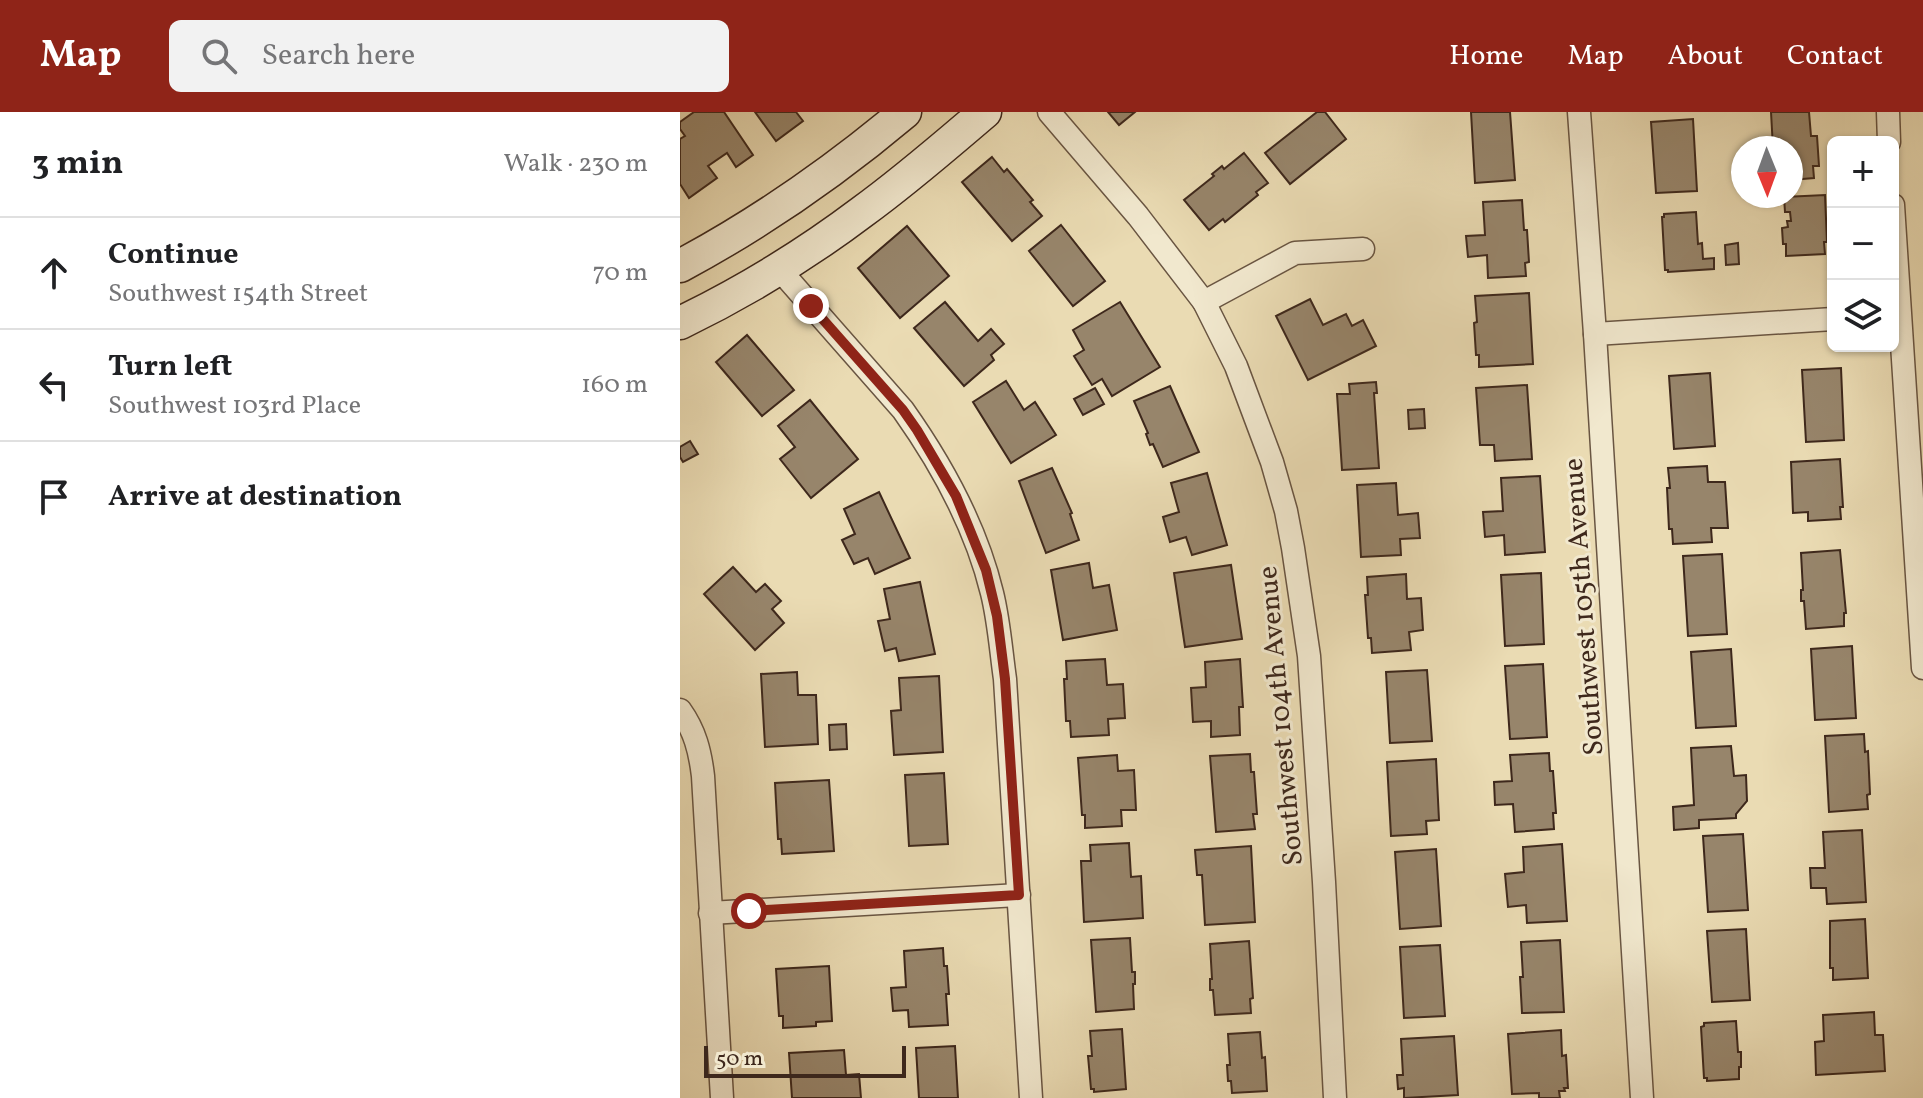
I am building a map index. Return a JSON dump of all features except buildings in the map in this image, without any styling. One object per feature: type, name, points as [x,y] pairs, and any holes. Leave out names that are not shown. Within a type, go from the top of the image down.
[{"type":"street","points":[[680,266],[789,200],[842,163],[905,112]]},
{"type":"street","points":[[680,323],[779,269],[868,208],[985,112]]},
{"type":"street","name":"Southwest 104th Avenue","points":[[1049,112],[1138,216],[1204,302],[1236,366],[1268,450],[1286,511],[1309,656],[1335,1098]]},
{"type":"street","name":"Southwest 105th Avenue","points":[[1579,112],[1642,1098]]},
{"type":"street","points":[[1888,112],[1889,136]]},
{"type":"street","points":[[1893,208],[1895,280]]},
{"type":"street","points":[[1204,302],[1295,253],[1363,249]]},
{"type":"street","points":[[779,269],[903,410],[956,496],[981,557],[997,616],[1005,679],[1031,1098]]},
{"type":"street","points":[[1595,334],[1827,319]]},
{"type":"street","points":[[1899,352],[1923,668]]},
{"type":"street","points":[[680,710],[696,739],[703,776],[722,1098]]},
{"type":"street","points":[[710,913],[1019,895]]},
{"type":"route","points":[[749,911],[1019,895],[1005,679],[997,616],[986,570],[956,496],[930,449],[903,410],[811,306]]}]
